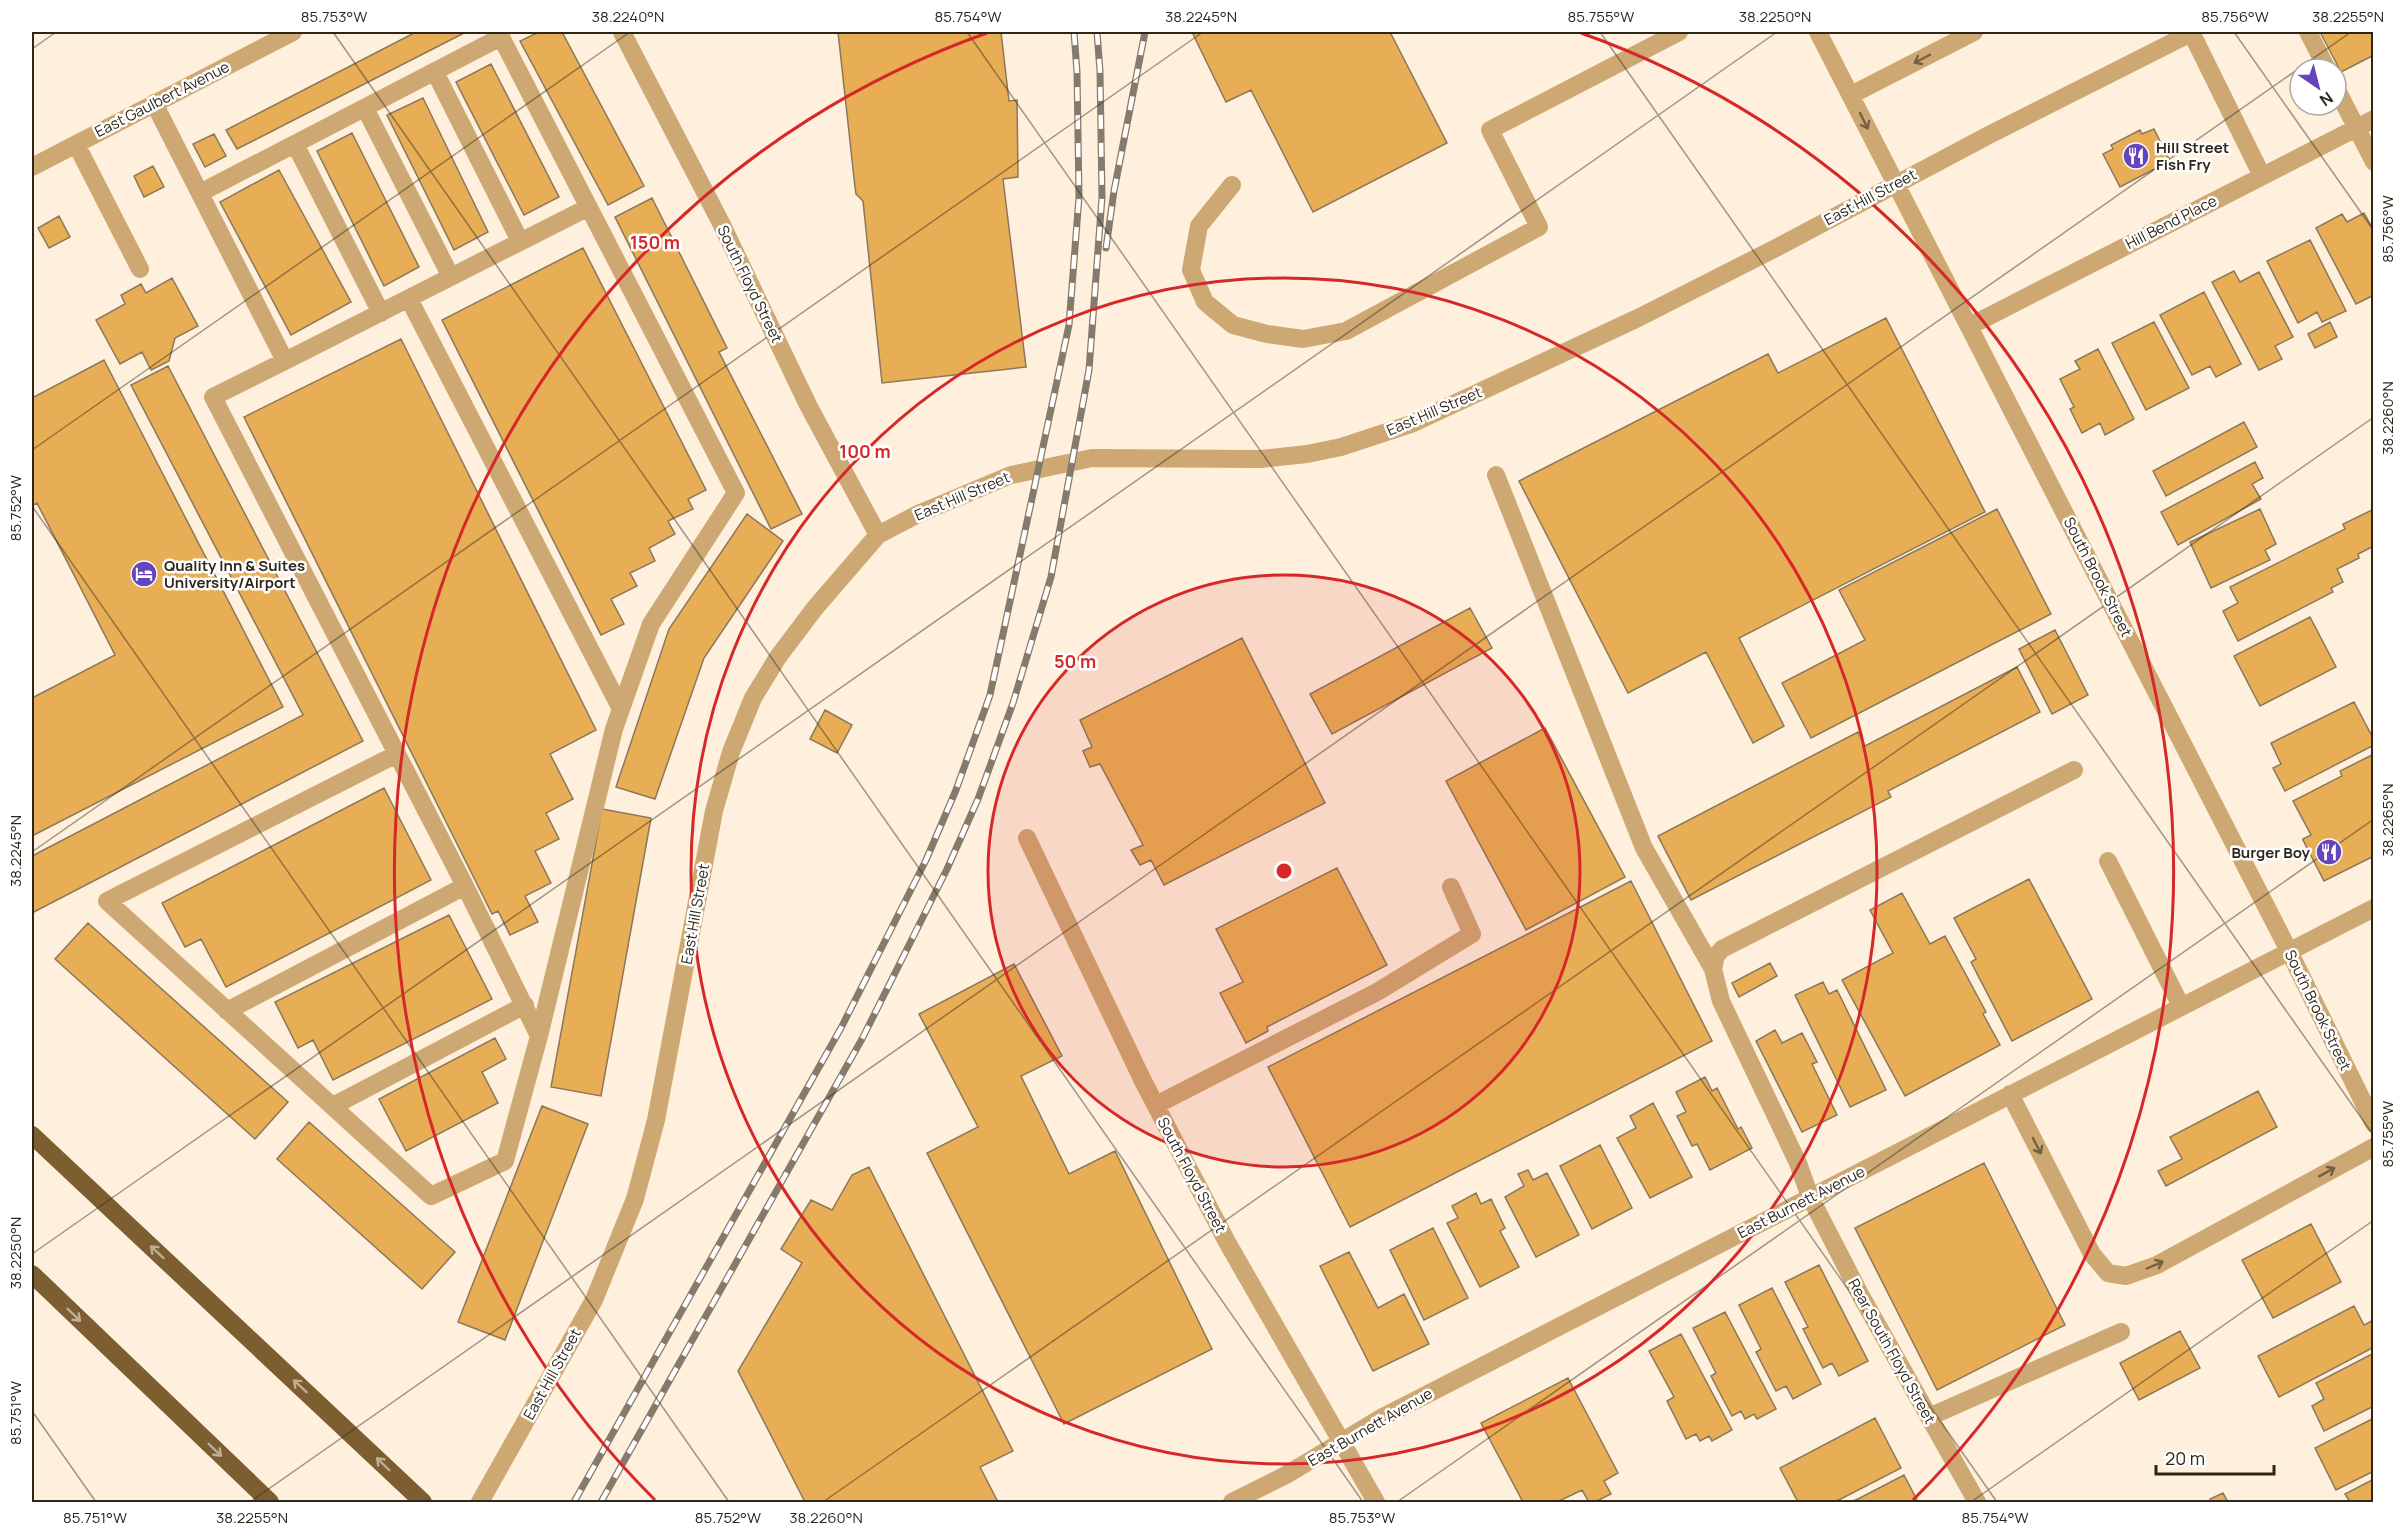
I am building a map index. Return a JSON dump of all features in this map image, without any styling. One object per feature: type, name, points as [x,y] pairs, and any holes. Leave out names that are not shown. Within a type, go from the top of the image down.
[{"type":"highway","points":[[32,1135],[343,1425],[423,1503]]},
{"type":"highway","points":[[32,1274],[270,1503]]},
{"type":"street","name":"East Gaulbert Avenue","points":[[32,167],[154,103],[261,39],[293,32]]},
{"type":"street","name":"South Floyd Street","points":[[622,32],[721,223],[808,405],[878,536]]},
{"type":"street","points":[[1232,185],[1199,226],[1191,270],[1205,302],[1233,325],[1267,334],[1304,339],[1346,331],[1539,227],[1490,130],[1679,32]]},
{"type":"street","name":"South Brook Street","points":[[1818,32],[2289,951],[2373,1124]]},
{"type":"street","points":[[1851,95],[1974,32]]},
{"type":"street","name":"East Hill Street","points":[[480,1503],[594,1300],[635,1199],[663,1088],[714,812],[731,752],[753,698],[777,657],[878,536],[918,514],[1011,475],[1092,458],[1260,459],[1307,454],[1341,447],[1411,424],[1638,318],[2192,32]]},
{"type":"street","points":[[2192,32],[2262,176]]},
{"type":"street","points":[[2308,32],[2321,57]]},
{"type":"street","points":[[200,193],[501,37],[735,492],[651,624],[614,729],[539,1036],[505,1161],[431,1196],[107,901],[397,754]]},
{"type":"street","points":[[435,72],[520,242]]},
{"type":"street","points":[[154,103],[285,361]]},
{"type":"street","points":[[365,108],[451,277]]},
{"type":"street","points":[[2348,112],[2373,162]]},
{"type":"street","name":"Hill Bend Place","points":[[1970,326],[2373,119]]},
{"type":"street","points":[[76,144],[140,269]]},
{"type":"street","points":[[295,144],[381,313]]},
{"type":"street","points":[[539,1036],[465,886],[213,398],[588,207]]},
{"type":"street","points":[[409,299],[621,710]]},
{"type":"street","name":"Rear South Floyd Street","points":[[1496,475],[1644,848],[1713,969],[1721,1001],[1798,1163],[1810,1197],[1861,1296],[1977,1503]]},
{"type":"street","points":[[1713,969],[1716,956],[1722,949],[2074,770]]},
{"type":"street","name":"South Floyd Street","points":[[1027,838],[1156,1105],[1227,1242],[1376,1503]]},
{"type":"street","points":[[2108,861],[2181,1006]]},
{"type":"street","points":[[227,1011],[465,886]]},
{"type":"street","points":[[1156,1105],[1377,992],[1472,934],[1451,887]]},
{"type":"street","name":"East Burnett Avenue","points":[[1232,1503],[1286,1475],[1381,1418],[2373,908]]},
{"type":"street","points":[[333,1106],[525,1005]]},
{"type":"street","points":[[2010,1094],[2092,1254],[2108,1273],[2126,1276],[2157,1265],[2373,1147]]},
{"type":"street","points":[[1929,1417],[2121,1332]]},
{"type":"building","points":[[416,32],[466,32],[237,149],[226,130]]},
{"type":"building","points":[[539,32],[562,32],[644,186],[608,205],[520,41]]},
{"type":"building","points":[[838,32],[1001,32],[1009,101],[1017,100],[1018,177],[1003,179],[1026,367],[882,383],[863,201],[856,194]]},
{"type":"building","points":[[1192,32],[1390,32],[1447,143],[1313,212],[1251,90],[1226,102]]},
{"type":"building","points":[[2320,32],[2374,32],[2374,55],[2348,68],[2348,57],[2333,57]]},
{"type":"building","points":[[491,64],[559,197],[524,215],[456,82]]},
{"type":"building","points":[[423,98],[488,232],[454,250],[387,115]]},
{"type":"building","points":[[2154,129],[2170,161],[2120,187],[2103,154],[2113,149],[2111,145],[2140,130],[2142,134]]},
{"type":"building","points":[[352,133],[419,267],[384,286],[317,151]]},
{"type":"building","points":[[214,134],[226,156],[205,167],[193,144]]},
{"type":"building","points":[[153,166],[164,187],[144,197],[134,176]]},
{"type":"building","points":[[279,170],[351,302],[291,335],[220,202]]},
{"type":"building","points":[[652,198],[727,348],[719,352],[802,514],[771,529],[615,217]]},
{"type":"building","points":[[2364,213],[2374,231],[2374,295],[2356,304],[2316,228],[2342,214],[2347,222]]},
{"type":"building","points":[[59,216],[70,237],[49,248],[38,228]]},
{"type":"building","points":[[2310,240],[2346,311],[2322,322],[2317,312],[2298,323],[2267,261]]},
{"type":"building","points":[[583,248],[706,490],[688,499],[693,509],[668,521],[675,534],[649,548],[655,561],[630,573],[637,586],[611,599],[624,624],[601,635],[442,320]]},
{"type":"building","points":[[2234,271],[2240,282],[2259,272],[2293,337],[2275,346],[2282,359],[2259,370],[2212,282]]},
{"type":"building","points":[[172,278],[198,326],[175,338],[169,361],[151,370],[142,352],[120,364],[96,320],[125,304],[121,295],[141,284],[146,293]]},
{"type":"building","points":[[2204,292],[2241,364],[2216,377],[2210,366],[2192,375],[2160,315]]},
{"type":"building","points":[[1886,318],[1985,512],[1739,638],[1784,726],[1753,743],[1706,652],[1628,693],[1519,481],[1768,354],[1778,373]]},
{"type":"building","points":[[2154,322],[2189,388],[2146,410],[2112,343]]},
{"type":"building","points":[[2330,322],[2337,337],[2315,348],[2308,334]]},
{"type":"building","points":[[401,339],[596,730],[550,754],[573,799],[546,813],[559,839],[535,851],[551,883],[525,896],[538,922],[510,935],[498,911],[492,914],[244,417]]},
{"type":"building","points":[[2098,349],[2134,419],[2105,435],[2100,423],[2082,433],[2070,409],[2074,407],[2060,379],[2080,369],[2075,361]]},
{"type":"building","name":"Quality Inn & Suites University/Airport","points":[[104,360],[283,707],[32,836],[32,698],[115,655],[37,503],[32,506],[32,398]]},
{"type":"building","points":[[168,366],[363,741],[32,913],[32,856],[303,715],[131,385]]},
{"type":"building","points":[[2244,422],[2257,447],[2166,496],[2153,471]]},
{"type":"building","points":[[2255,462],[2263,478],[2252,484],[2261,499],[2178,545],[2161,512]]},
{"type":"building","points":[[1997,509],[2051,614],[1811,738],[1782,683],[1865,640],[1839,590]]},
{"type":"building","points":[[2260,509],[2276,544],[2265,550],[2270,560],[2211,588],[2190,542]]},
{"type":"building","points":[[2374,509],[2374,546],[2358,554],[2359,558],[2337,569],[2343,582],[2331,588],[2333,592],[2238,641],[2223,611],[2238,603],[2230,587],[2345,529],[2343,524]]},
{"type":"building","points":[[747,514],[783,541],[704,658],[655,799],[616,787],[669,629]]},
{"type":"building","points":[[1470,608],[1492,648],[1332,734],[1310,694]]},
{"type":"building","points":[[2310,617],[2336,667],[2260,706],[2234,656]]},
{"type":"building","points":[[2055,630],[2088,695],[2052,714],[2019,649]]},
{"type":"building","points":[[1242,638],[1325,803],[1164,885],[1151,860],[1140,865],[1131,850],[1143,845],[1100,764],[1090,767],[1083,751],[1092,747],[1080,720]]},
{"type":"building","points":[[2017,667],[2040,712],[1888,791],[1891,797],[1691,900],[1658,836],[1858,732],[1865,746]]},
{"type":"building","points":[[2354,702],[2374,740],[2374,745],[2285,791],[2273,768],[2281,764],[2271,743]]},
{"type":"building","points":[[825,710],[852,725],[837,753],[810,739]]},
{"type":"building","points":[[1545,728],[1625,877],[1526,930],[1446,781]]},
{"type":"building","points":[[2374,754],[2374,856],[2324,881],[2303,840],[2311,835],[2293,801],[2342,776],[2340,771]]},
{"type":"building","points":[[384,788],[431,880],[226,987],[201,939],[185,947],[162,903]]},
{"type":"building","points":[[602,809],[651,818],[601,1096],[551,1087]]},
{"type":"building","points":[[1337,868],[1387,965],[1267,1027],[1268,1031],[1246,1043],[1220,993],[1243,982],[1216,929]]},
{"type":"building","points":[[2029,879],[2092,999],[2012,1041],[1971,962],[1976,959],[1954,918]]},
{"type":"building","points":[[1631,881],[1712,1041],[1350,1227],[1268,1067]]},
{"type":"building","points":[[1902,893],[1930,944],[1945,936],[1986,1012],[1983,1014],[2000,1045],[1905,1096],[1842,980],[1893,953],[1870,910]]},
{"type":"building","points":[[449,915],[492,999],[333,1080],[313,1040],[298,1048],[275,1002]]},
{"type":"building","points":[[88,923],[288,1102],[255,1139],[55,959]]},
{"type":"building","points":[[1770,963],[1777,976],[1739,997],[1732,983]]},
{"type":"building","points":[[1014,964],[1062,1056],[1021,1076],[1069,1174],[1115,1151],[1212,1349],[1064,1424],[927,1153],[978,1127],[919,1014]]},
{"type":"building","points":[[1823,982],[1829,994],[1837,990],[1886,1090],[1850,1107],[1795,995]]},
{"type":"building","points":[[1775,1030],[1782,1043],[1802,1033],[1817,1062],[1812,1064],[1837,1115],[1802,1132],[1756,1041]]},
{"type":"building","points":[[495,1038],[506,1059],[482,1072],[498,1103],[406,1151],[379,1099]]},
{"type":"building","points":[[1705,1077],[1712,1091],[1717,1088],[1738,1129],[1741,1127],[1752,1148],[1710,1170],[1697,1144],[1692,1146],[1677,1116],[1686,1112],[1676,1092]]},
{"type":"building","points":[[2258,1091],[2277,1127],[2166,1186],[2158,1171],[2182,1159],[2170,1137]]},
{"type":"building","points":[[1653,1103],[1692,1177],[1650,1198],[1617,1138],[1636,1128],[1630,1116]]},
{"type":"building","points":[[542,1106],[588,1124],[505,1340],[458,1322]]},
{"type":"building","points":[[309,1122],[455,1252],[422,1289],[277,1159]]},
{"type":"building","points":[[1600,1145],[1632,1208],[1592,1229],[1560,1166]]},
{"type":"building","points":[[1984,1163],[2065,1325],[1937,1390],[1855,1228]]},
{"type":"building","points":[[869,1167],[1013,1451],[980,1467],[998,1502],[805,1502],[738,1371],[802,1263],[781,1249],[811,1200],[832,1210],[852,1175]]},
{"type":"building","points":[[1528,1170],[1533,1180],[1547,1173],[1579,1235],[1536,1257],[1505,1197],[1524,1186],[1518,1174]]},
{"type":"building","points":[[1476,1193],[1481,1204],[1491,1199],[1505,1228],[1500,1231],[1519,1267],[1480,1287],[1447,1223],[1458,1218],[1452,1206]]},
{"type":"building","points":[[2311,1224],[2341,1282],[2273,1318],[2242,1260]]},
{"type":"building","points":[[1433,1228],[1468,1298],[1424,1320],[1390,1250]]},
{"type":"building","points":[[1349,1252],[1378,1308],[1404,1294],[1429,1344],[1373,1371],[1320,1266]]},
{"type":"building","points":[[1819,1265],[1868,1361],[1839,1376],[1832,1363],[1823,1368],[1803,1329],[1808,1327],[1785,1282]]},
{"type":"building","points":[[1772,1288],[1821,1384],[1793,1399],[1786,1386],[1776,1391],[1756,1352],[1761,1349],[1739,1305]]},
{"type":"building","points":[[2354,1306],[2364,1325],[2372,1321],[2374,1323],[2374,1347],[2279,1397],[2258,1356]]},
{"type":"building","points":[[1725,1312],[1776,1409],[1757,1419],[1754,1414],[1745,1419],[1741,1411],[1732,1416],[1711,1376],[1716,1373],[1693,1328]]},
{"type":"building","points":[[2180,1331],[2200,1368],[2139,1400],[2120,1363]]},
{"type":"building","points":[[1681,1334],[1732,1430],[1712,1441],[1709,1436],[1700,1441],[1696,1434],[1686,1439],[1667,1401],[1674,1397],[1649,1351]]},
{"type":"building","points":[[2374,1353],[2374,1406],[2324,1431],[2312,1406],[2324,1399],[2316,1383]]},
{"type":"building","points":[[1568,1378],[1618,1473],[1604,1481],[1611,1494],[1595,1502],[1589,1502],[1582,1490],[1557,1502],[1523,1502],[1481,1423]]},
{"type":"building","points":[[1875,1418],[1901,1468],[1835,1502],[1798,1502],[1780,1468]]},
{"type":"building","points":[[2374,1418],[2374,1471],[2336,1490],[2315,1448]]},
{"type":"building","points":[[1904,1475],[1918,1502],[1850,1502],[1858,1499]]},
{"type":"building","points":[[2374,1479],[2374,1502],[2350,1502],[2345,1494]]},
{"type":"building","points":[[2223,1493],[2228,1502],[2212,1502],[2210,1499]]},
{"type":"railway","points":[[574,1502],[841,1028],[926,860],[956,790],[990,695],[1069,325],[1079,197],[1074,32]]},
{"type":"railway","points":[[601,1502],[862,1039],[947,869],[978,799],[1013,703],[1051,577],[1089,370],[1102,197],[1100,71],[1097,32]]},
{"type":"railway","points":[[1106,248],[1114,191],[1145,32]]},
{"type":"place","name":"Hill Street Fish Fry","points":[[2136,156]]},
{"type":"place","name":"Quality Inn & Suites University/Airport","points":[[144,574]]},
{"type":"place","name":"Burger Boy","points":[[2329,852]]}]
